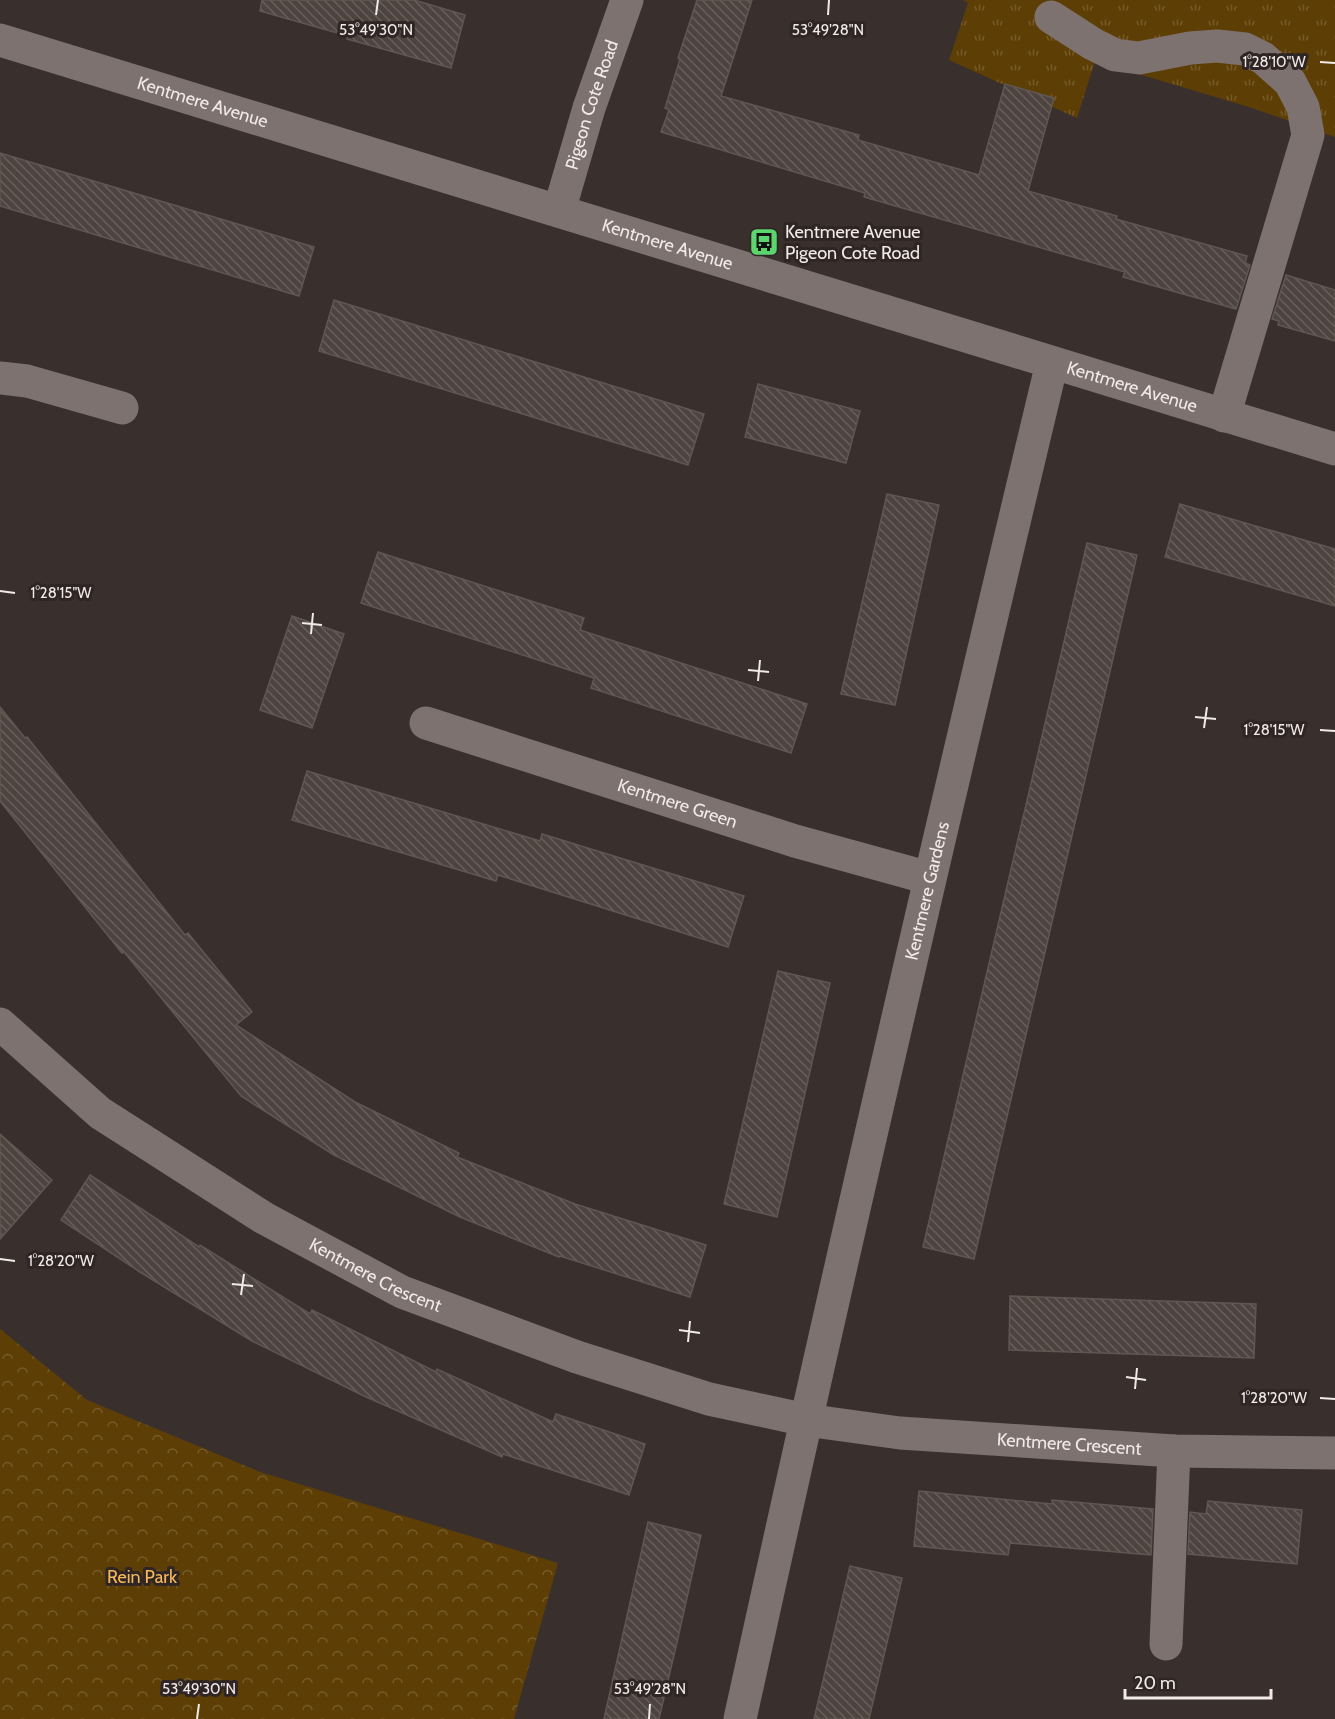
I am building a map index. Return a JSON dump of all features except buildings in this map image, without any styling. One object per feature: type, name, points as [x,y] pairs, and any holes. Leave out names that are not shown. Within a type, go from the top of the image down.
[{"type":"street","name":"Pigeon Cote Road","points":[[559,211],[589,108],[627,0]]},
{"type":"street","points":[[1051,18],[1093,45],[1115,55],[1139,58],[1190,48],[1217,46],[1245,49],[1263,58],[1290,82],[1303,107],[1308,135],[1224,416]]},
{"type":"street","name":"Kentmere Avenue","points":[[0,40],[1335,449]]},
{"type":"street","name":"Kentmere Gardens","points":[[806,1420],[929,878],[1052,363]]},
{"type":"street","points":[[0,378],[27,381],[122,408]]},
{"type":"street","name":"Kentmere Green","points":[[426,723],[795,841],[929,878]]},
{"type":"street","name":"Kentmere Crescent","points":[[0,1024],[100,1113],[264,1218],[402,1292],[577,1357],[698,1395],[806,1420],[900,1432],[1174,1451],[1335,1453]]},
{"type":"street","points":[[740,1719],[806,1420]]},
{"type":"street","points":[[1166,1644],[1174,1451]]},
{"type":"green space","points":[[963,0],[1335,0],[1335,137],[1249,107],[1095,61],[1077,118],[949,60],[968,3]]},
{"type":"green space","name":"Rein Park","points":[[0,1329],[87,1400],[260,1472],[558,1563],[514,1719],[0,1719]]},
{"type":"place","name":"Kentmere Avenue Pigeon Cote Road","points":[[764,242]]}]
